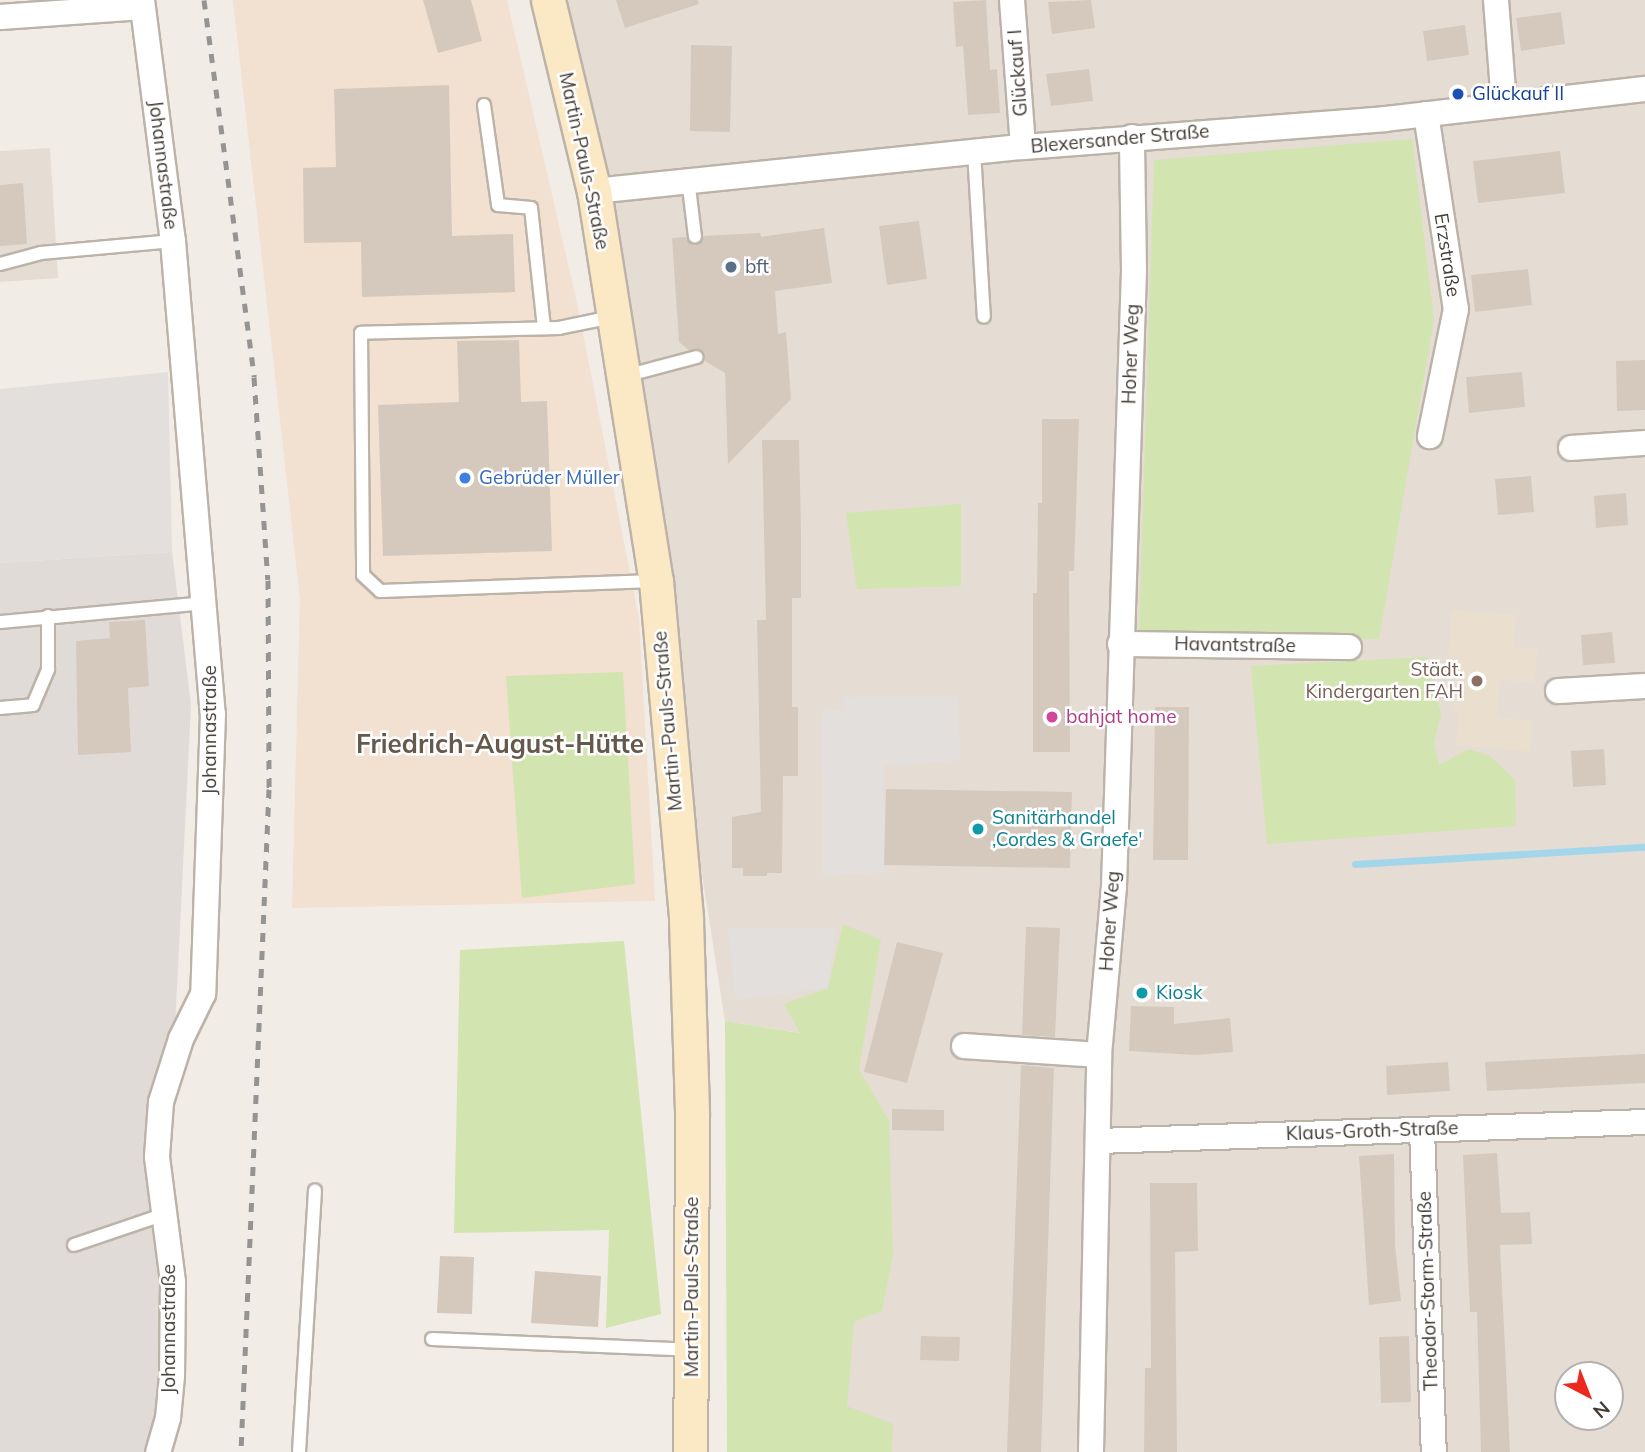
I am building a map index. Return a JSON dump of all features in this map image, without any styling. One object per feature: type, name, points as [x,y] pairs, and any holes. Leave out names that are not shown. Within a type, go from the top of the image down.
[{"type":"street","name":"Martin-Pauls-Straße","points":[[548,0],[594,191],[656,581],[686,920],[693,1350],[690,1452]]},
{"type":"street","name":"Glückauf I","points":[[1012,0],[1023,146]]},
{"type":"street","points":[[1496,0],[1504,104]]},
{"type":"street","points":[[0,18],[142,3]]},
{"type":"street","name":"Johannastraße","points":[[142,3],[173,241],[214,714],[203,994],[181,1039],[161,1102],[157,1157],[162,1215],[173,1282],[172,1376],[168,1418],[158,1452]]},
{"type":"street","name":"Blexersander Straße","points":[[594,191],[688,178],[1023,146],[1426,114],[1645,89]]},
{"type":"street","name":"Erzstraße","points":[[1426,114],[1455,309],[1430,436]]},
{"type":"street","name":"Hoher Weg","points":[[1091,1452],[1099,1055],[1114,886],[1134,271],[1132,137]]},
{"type":"street","points":[[1571,447],[1645,443]]},
{"type":"street","name":"Havantstraße","points":[[1120,644],[1349,646]]},
{"type":"street","points":[[1558,691],[1645,687]]},
{"type":"street","points":[[964,1046],[1099,1055]]},
{"type":"street","name":"Klaus-Groth-Straße","points":[[1099,1141],[1645,1122]]},
{"type":"street","name":"Theodor-Storm-Straße","points":[[1422,1130],[1434,1452]]},
{"type":"lane","points":[[484,105],[498,205],[531,208],[544,328]]},
{"type":"lane","points":[[974,151],[984,317]]},
{"type":"lane","points":[[688,178],[695,237]]},
{"type":"lane","points":[[0,264],[41,253],[173,241]]},
{"type":"lane","points":[[615,316],[544,328],[361,333],[363,575],[380,591],[656,581]]},
{"type":"lane","points":[[625,376],[697,357]]},
{"type":"lane","points":[[0,622],[205,603]]},
{"type":"lane","points":[[0,708],[33,705],[48,669],[48,616]]},
{"type":"lane","points":[[299,1452],[315,1190]]},
{"type":"lane","points":[[74,1245],[162,1215]]},
{"type":"lane","points":[[432,1339],[693,1350]]},
{"type":"shaded area","points":[[233,0],[507,0],[577,303],[639,619],[655,901],[292,908],[300,599]]},
{"type":"shaded area","points":[[548,0],[1645,0],[1645,1452],[810,1452],[801,1033],[725,1021],[656,581]]},
{"type":"shaded area","points":[[50,148],[58,278],[0,282],[0,151]]},
{"type":"shaded area","points":[[168,372],[172,552],[0,563],[0,389]]},
{"type":"shaded area","points":[[172,552],[191,705],[154,1452],[0,1452],[0,563]]},
{"type":"shaded area","name":"Städt. Kindergarten FAH","points":[[1452,610],[1516,615],[1513,647],[1537,649],[1534,682],[1500,680],[1497,717],[1533,721],[1530,751],[1456,745],[1459,711],[1451,710],[1454,676],[1447,675]]},
{"type":"shaded area","points":[[958,696],[960,760],[884,766],[884,872],[823,876],[822,711],[844,710],[843,697]]},
{"type":"shaded area","points":[[728,928],[836,928],[828,988],[736,1000]]},
{"type":"green space","points":[[1412,139],[1434,319],[1379,639],[1139,635],[1154,160]]},
{"type":"green space","points":[[961,504],[961,586],[857,589],[846,513]]},
{"type":"green space","points":[[1426,657],[1441,714],[1434,743],[1439,765],[1469,749],[1490,756],[1515,780],[1516,826],[1267,844],[1251,666]]},
{"type":"green space","points":[[623,672],[635,884],[522,898],[506,676]]},
{"type":"green space","points":[[843,924],[881,940],[859,1069],[889,1121],[893,1255],[882,1311],[854,1322],[847,1406],[893,1424],[892,1452],[727,1452],[725,1021],[800,1033],[784,1004],[828,988]]},
{"type":"green space","points":[[624,941],[661,1314],[606,1328],[609,1230],[454,1233],[460,950]]},
{"type":"building","points":[[423,0],[471,0],[482,41],[438,53]]},
{"type":"building","points":[[616,0],[698,0],[699,4],[625,28]]},
{"type":"building","points":[[986,0],[990,70],[997,69],[1000,113],[968,115],[963,46],[956,47],[953,2]]},
{"type":"building","points":[[1091,0],[1095,28],[1052,34],[1048,2]]},
{"type":"building","points":[[1561,12],[1565,44],[1521,51],[1516,18]]},
{"type":"building","points":[[1465,25],[1469,55],[1427,61],[1423,31]]},
{"type":"building","points":[[691,45],[732,46],[730,132],[690,131]]},
{"type":"building","points":[[1089,69],[1093,101],[1051,106],[1046,74]]},
{"type":"building","points":[[449,85],[452,236],[513,234],[515,292],[362,297],[361,242],[304,243],[303,168],[336,167],[334,89]]},
{"type":"building","points":[[1560,151],[1565,193],[1478,203],[1473,161]]},
{"type":"building","points":[[23,183],[27,244],[0,246],[0,185]]},
{"type":"building","points":[[919,221],[927,279],[887,285],[879,226]]},
{"type":"building","points":[[824,228],[832,283],[775,291],[778,334],[786,332],[791,399],[728,464],[725,373],[705,361],[703,350],[689,350],[679,342],[672,238],[686,237],[695,246],[704,236],[760,233],[761,237]]},
{"type":"building","points":[[1528,269],[1532,305],[1475,312],[1471,275]]},
{"type":"building","name":"Gebrüder Müller","points":[[519,340],[521,402],[547,401],[552,551],[383,556],[378,405],[459,402],[457,341]]},
{"type":"building","points":[[1645,360],[1645,410],[1617,411],[1616,361]]},
{"type":"building","points":[[1522,372],[1525,407],[1469,413],[1466,377]]},
{"type":"building","points":[[1042,419],[1079,419],[1074,571],[1069,571],[1070,752],[1033,752],[1033,593],[1037,593],[1038,503],[1042,503]]},
{"type":"building","points":[[762,440],[799,440],[801,598],[792,598],[792,707],[798,707],[798,776],[783,776],[782,873],[743,876],[743,868],[732,868],[732,817],[761,812],[757,620],[766,620]]},
{"type":"building","points":[[1531,476],[1534,512],[1498,515],[1495,479]]},
{"type":"building","points":[[1626,493],[1628,525],[1596,528],[1594,496]]},
{"type":"building","points":[[145,620],[149,686],[128,688],[131,752],[78,755],[76,641],[110,638],[109,622]]},
{"type":"building","points":[[1612,632],[1615,663],[1583,665],[1581,635]]},
{"type":"building","points":[[1155,707],[1189,707],[1188,860],[1153,860]]},
{"type":"building","points":[[1604,749],[1606,785],[1573,787],[1571,751]]},
{"type":"building","name":"Sanitärhandel ,Cordes & Graefe'","points":[[886,789],[1072,792],[1070,868],[884,865]]},
{"type":"building","points":[[1026,927],[1060,928],[1055,1037],[1022,1035]]},
{"type":"building","points":[[897,942],[943,953],[907,1083],[864,1072]]},
{"type":"building","points":[[1131,1006],[1174,1007],[1174,1024],[1230,1018],[1233,1052],[1195,1055],[1129,1051]]},
{"type":"building","points":[[1645,1054],[1645,1083],[1487,1091],[1485,1062]]},
{"type":"building","points":[[1448,1062],[1450,1091],[1387,1095],[1386,1066]]},
{"type":"building","points":[[1021,1065],[1054,1068],[1041,1452],[1007,1452]]},
{"type":"building","points":[[892,1109],[944,1110],[944,1131],[892,1130]]},
{"type":"building","points":[[1497,1153],[1501,1213],[1530,1212],[1532,1244],[1500,1245],[1510,1452],[1481,1452],[1477,1312],[1470,1312],[1463,1155]]},
{"type":"building","points":[[1394,1154],[1395,1245],[1401,1301],[1369,1305],[1359,1156]]},
{"type":"building","points":[[1150,1183],[1197,1183],[1198,1251],[1175,1252],[1177,1452],[1144,1452],[1145,1368],[1151,1368]]},
{"type":"building","points":[[440,1256],[474,1257],[472,1314],[437,1313]]},
{"type":"building","points":[[535,1271],[601,1276],[598,1327],[531,1323]]},
{"type":"building","points":[[921,1336],[960,1337],[959,1361],[920,1360]]},
{"type":"building","points":[[1409,1336],[1411,1402],[1381,1403],[1379,1337]]},
{"type":"waterway","points":[[1355,864],[1645,847]]},
{"type":"railway","points":[[204,0],[254,377],[268,580],[269,789],[241,1452]]},
{"type":"place","name":"Glückauf II","points":[[1458,94]]},
{"type":"place","name":"bft","points":[[731,267]]},
{"type":"place","name":"Gebrüder Müller","points":[[465,478]]},
{"type":"place","name":"Städt. Kindergarten FAH","points":[[1477,681]]},
{"type":"place","name":"bahjat home","points":[[1052,717]]},
{"type":"place","name":"Sanitärhandel ,Cordes & Graefe'","points":[[978,829]]},
{"type":"place","name":"Kiosk","points":[[1142,993]]},
{"type":"district","name":"Friedrich-August-Hütte","points":[[500,744]]}]
